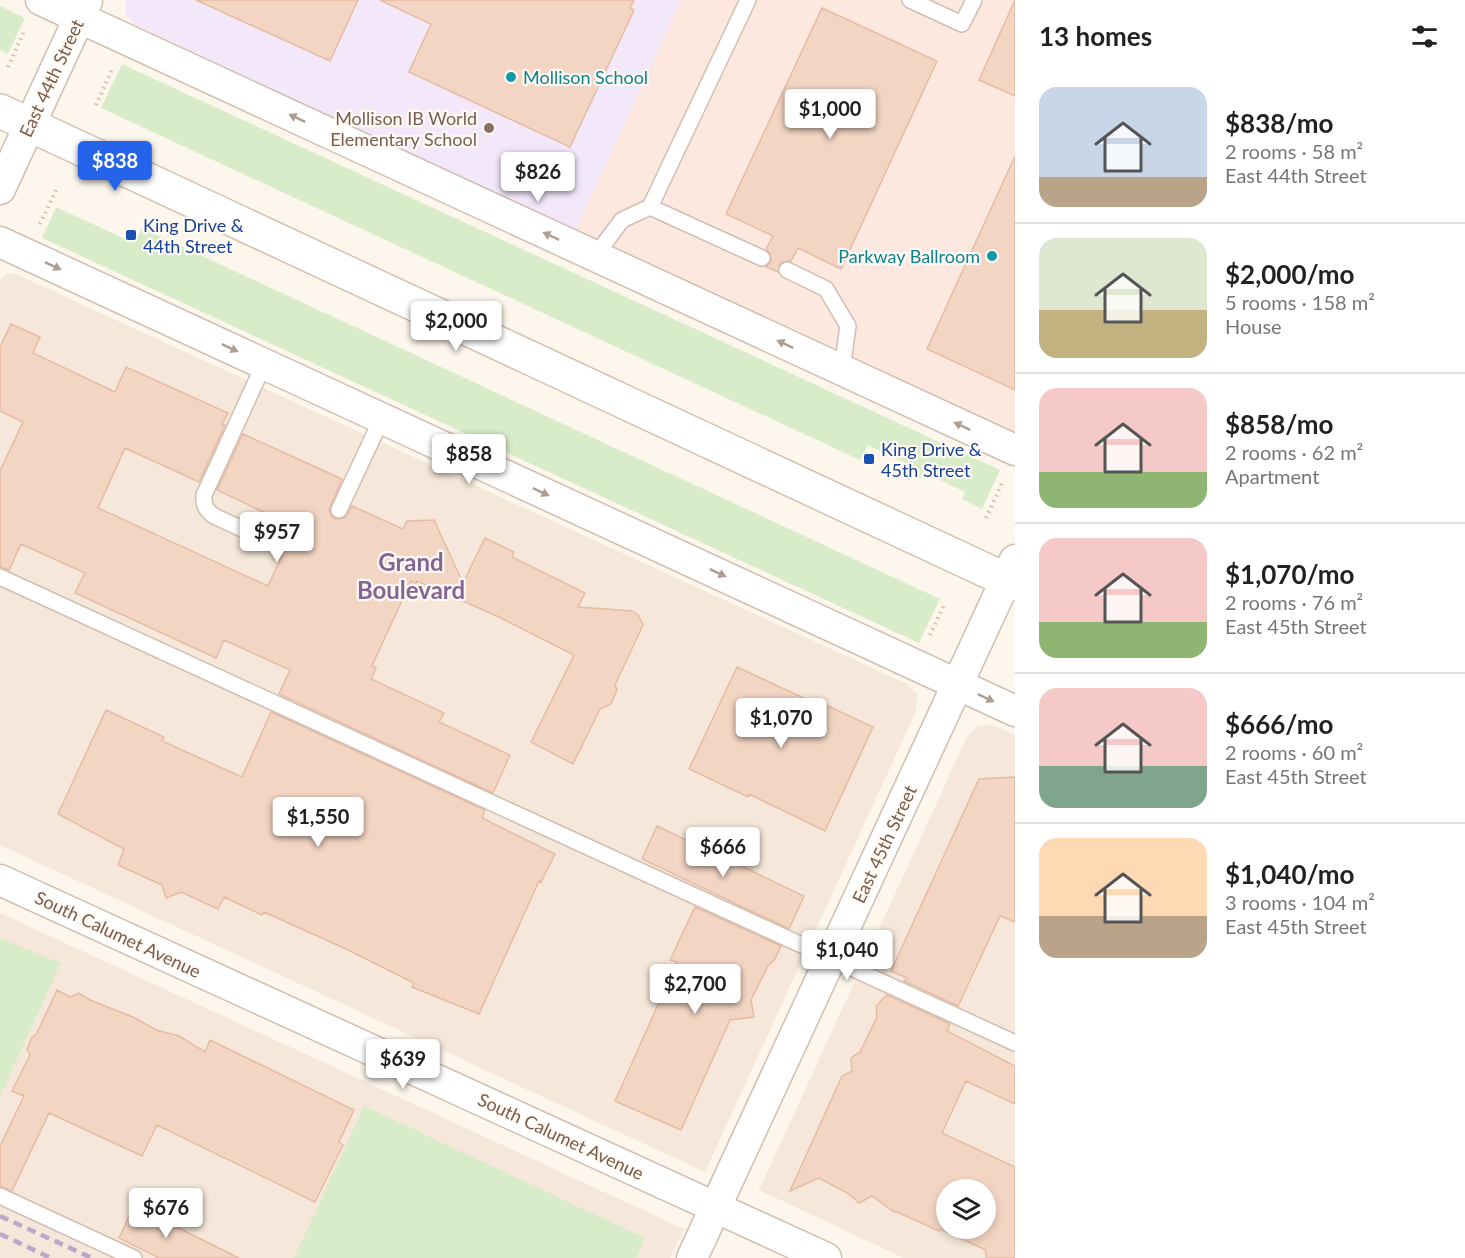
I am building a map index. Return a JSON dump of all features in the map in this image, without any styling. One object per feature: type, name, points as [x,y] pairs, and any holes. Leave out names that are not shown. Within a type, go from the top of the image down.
[{"type":"street","points":[[35,10],[84,9],[595,256],[842,370],[1011,462]]},
{"type":"street","name":"East 44th Street","points":[[0,189],[84,9]]},
{"type":"street","points":[[0,111],[1012,575]]},
{"type":"street","points":[[0,242],[1015,711]]},
{"type":"street","name":"East 45th Street","points":[[693,1258],[958,684],[1012,575]]},
{"type":"street","name":"South Calumet Avenue","points":[[0,880],[826,1258]]},
{"type":"lane","points":[[595,256],[622,220],[650,207],[747,0]]},
{"type":"lane","points":[[910,0],[962,24],[974,0]]},
{"type":"lane","points":[[650,207],[762,258]]},
{"type":"lane","points":[[787,270],[826,289],[848,326],[842,370]]},
{"type":"lane","points":[[264,364],[217,464],[203,503],[214,516],[266,540]]},
{"type":"lane","points":[[339,510],[382,418]]},
{"type":"lane","points":[[0,577],[1015,1043]]},
{"type":"lane","points":[[0,1196],[134,1258]]},
{"type":"path","points":[[8,67],[35,10]]},
{"type":"path","points":[[96,105],[116,62]]},
{"type":"path","points":[[38,226],[56,190]]},
{"type":"path","points":[[986,518],[1011,462]]},
{"type":"path","points":[[928,638],[945,603]]},
{"type":"shaded area","name":"Mollison IB World Elementary School","points":[[126,0],[681,0],[575,232],[134,24],[126,15]]},
{"type":"shaded area","points":[[681,0],[1015,0],[1015,432],[575,232]]},
{"type":"shaded area","points":[[6,274],[16,274],[907,684],[917,694],[916,711],[705,1172],[0,845],[0,280]]},
{"type":"shaded area","points":[[993,725],[1015,736],[1015,1258],[904,1258],[759,1190],[968,735],[978,726]]},
{"type":"shaded area","points":[[0,913],[684,1229],[670,1258],[0,1258]]},
{"type":"green space","points":[[0,6],[25,18],[8,54],[0,50]]},
{"type":"green space","points":[[122,64],[1000,470],[982,509],[962,499],[965,492],[924,472],[920,479],[901,471],[905,463],[868,445],[860,460],[101,108]]},
{"type":"green space","points":[[56,207],[134,243],[142,228],[940,599],[919,643],[42,238]]},
{"type":"green space","points":[[0,938],[61,963],[0,1096]]},
{"type":"green space","points":[[364,1106],[645,1238],[636,1258],[294,1258]]},
{"type":"building","points":[[196,0],[358,0],[330,61]]},
{"type":"building","name":"Mollison School","points":[[380,0],[634,0],[630,8],[634,10],[570,147],[409,72],[431,24]]},
{"type":"building","points":[[1015,0],[1015,96],[979,80]]},
{"type":"building","points":[[822,8],[937,61],[841,269],[798,248],[791,261],[781,262],[778,272],[766,267],[771,261],[770,253],[766,249],[773,236],[726,214]]},
{"type":"building","name":"Parkway Ballroom","points":[[1015,156],[1015,390],[927,349]]},
{"type":"building","points":[[11,324],[40,337],[33,353],[115,392],[126,367],[228,413],[222,424],[225,425],[199,482],[125,448],[98,508],[268,586],[295,527],[217,490],[243,434],[342,479],[329,510],[335,519],[345,518],[352,506],[403,529],[407,521],[434,520],[463,583],[485,538],[514,552],[512,557],[585,593],[578,607],[632,611],[638,615],[643,625],[615,685],[617,690],[611,704],[600,709],[573,764],[531,742],[574,655],[497,616],[417,581],[416,584],[411,581],[372,666],[376,668],[371,679],[444,713],[439,722],[510,755],[493,793],[279,694],[290,670],[224,640],[216,658],[75,593],[85,573],[21,544],[9,570],[0,567],[0,471],[23,422],[0,411],[0,347]]},
{"type":"building","points":[[737,667],[873,727],[825,831],[749,794],[748,797],[689,769]]},
{"type":"building","points":[[106,710],[164,737],[162,741],[242,777],[271,712],[485,810],[482,818],[555,854],[541,882],[539,881],[479,1014],[412,987],[414,983],[264,912],[262,915],[224,897],[218,909],[181,892],[166,898],[162,885],[118,865],[124,849],[58,814]]},
{"type":"building","points":[[1015,777],[1015,922],[1000,916],[958,1006],[904,981],[907,978],[891,971],[979,779]]},
{"type":"building","points":[[657,826],[804,896],[789,929],[642,859]]},
{"type":"building","points":[[695,907],[781,946],[751,1000],[754,1017],[730,1020],[681,1130],[615,1101],[677,962],[670,960]]},
{"type":"building","points":[[57,990],[70,997],[79,993],[156,1030],[179,1036],[205,1052],[210,1040],[354,1110],[339,1142],[343,1145],[315,1202],[157,1125],[142,1156],[49,1113],[12,1191],[0,1186],[0,1146],[24,1096],[12,1091],[30,1055],[27,1049],[32,1037],[36,1035]]},
{"type":"building","points":[[887,995],[950,1024],[947,1031],[1015,1066],[1015,1104],[966,1081],[942,1133],[1015,1167],[1015,1258],[986,1258],[986,1250],[962,1239],[996,1239],[996,1179],[936,1179],[936,1230],[894,1212],[872,1196],[859,1203],[849,1194],[819,1178],[790,1191],[842,1076],[852,1071],[851,1058],[860,1052],[877,1017],[876,1006]]},
{"type":"building","points":[[134,1206],[239,1258],[159,1258],[119,1238]]},
{"type":"railway","points":[[0,1216],[92,1258]]},
{"type":"railway","points":[[0,1234],[51,1258]]},
{"type":"place","name":"Mollison School","points":[[511,77]]},
{"type":"place","name":"Mollison IB World Elementary School","points":[[489,128]]},
{"type":"place","name":"King Drive & 44th Street","points":[[131,235]]},
{"type":"place","name":"Parkway Ballroom","points":[[992,256]]},
{"type":"place","name":"King Drive & 45th Street","points":[[869,459]]},
{"type":"district","name":"Grand Boulevard","points":[[411,575]]}]
